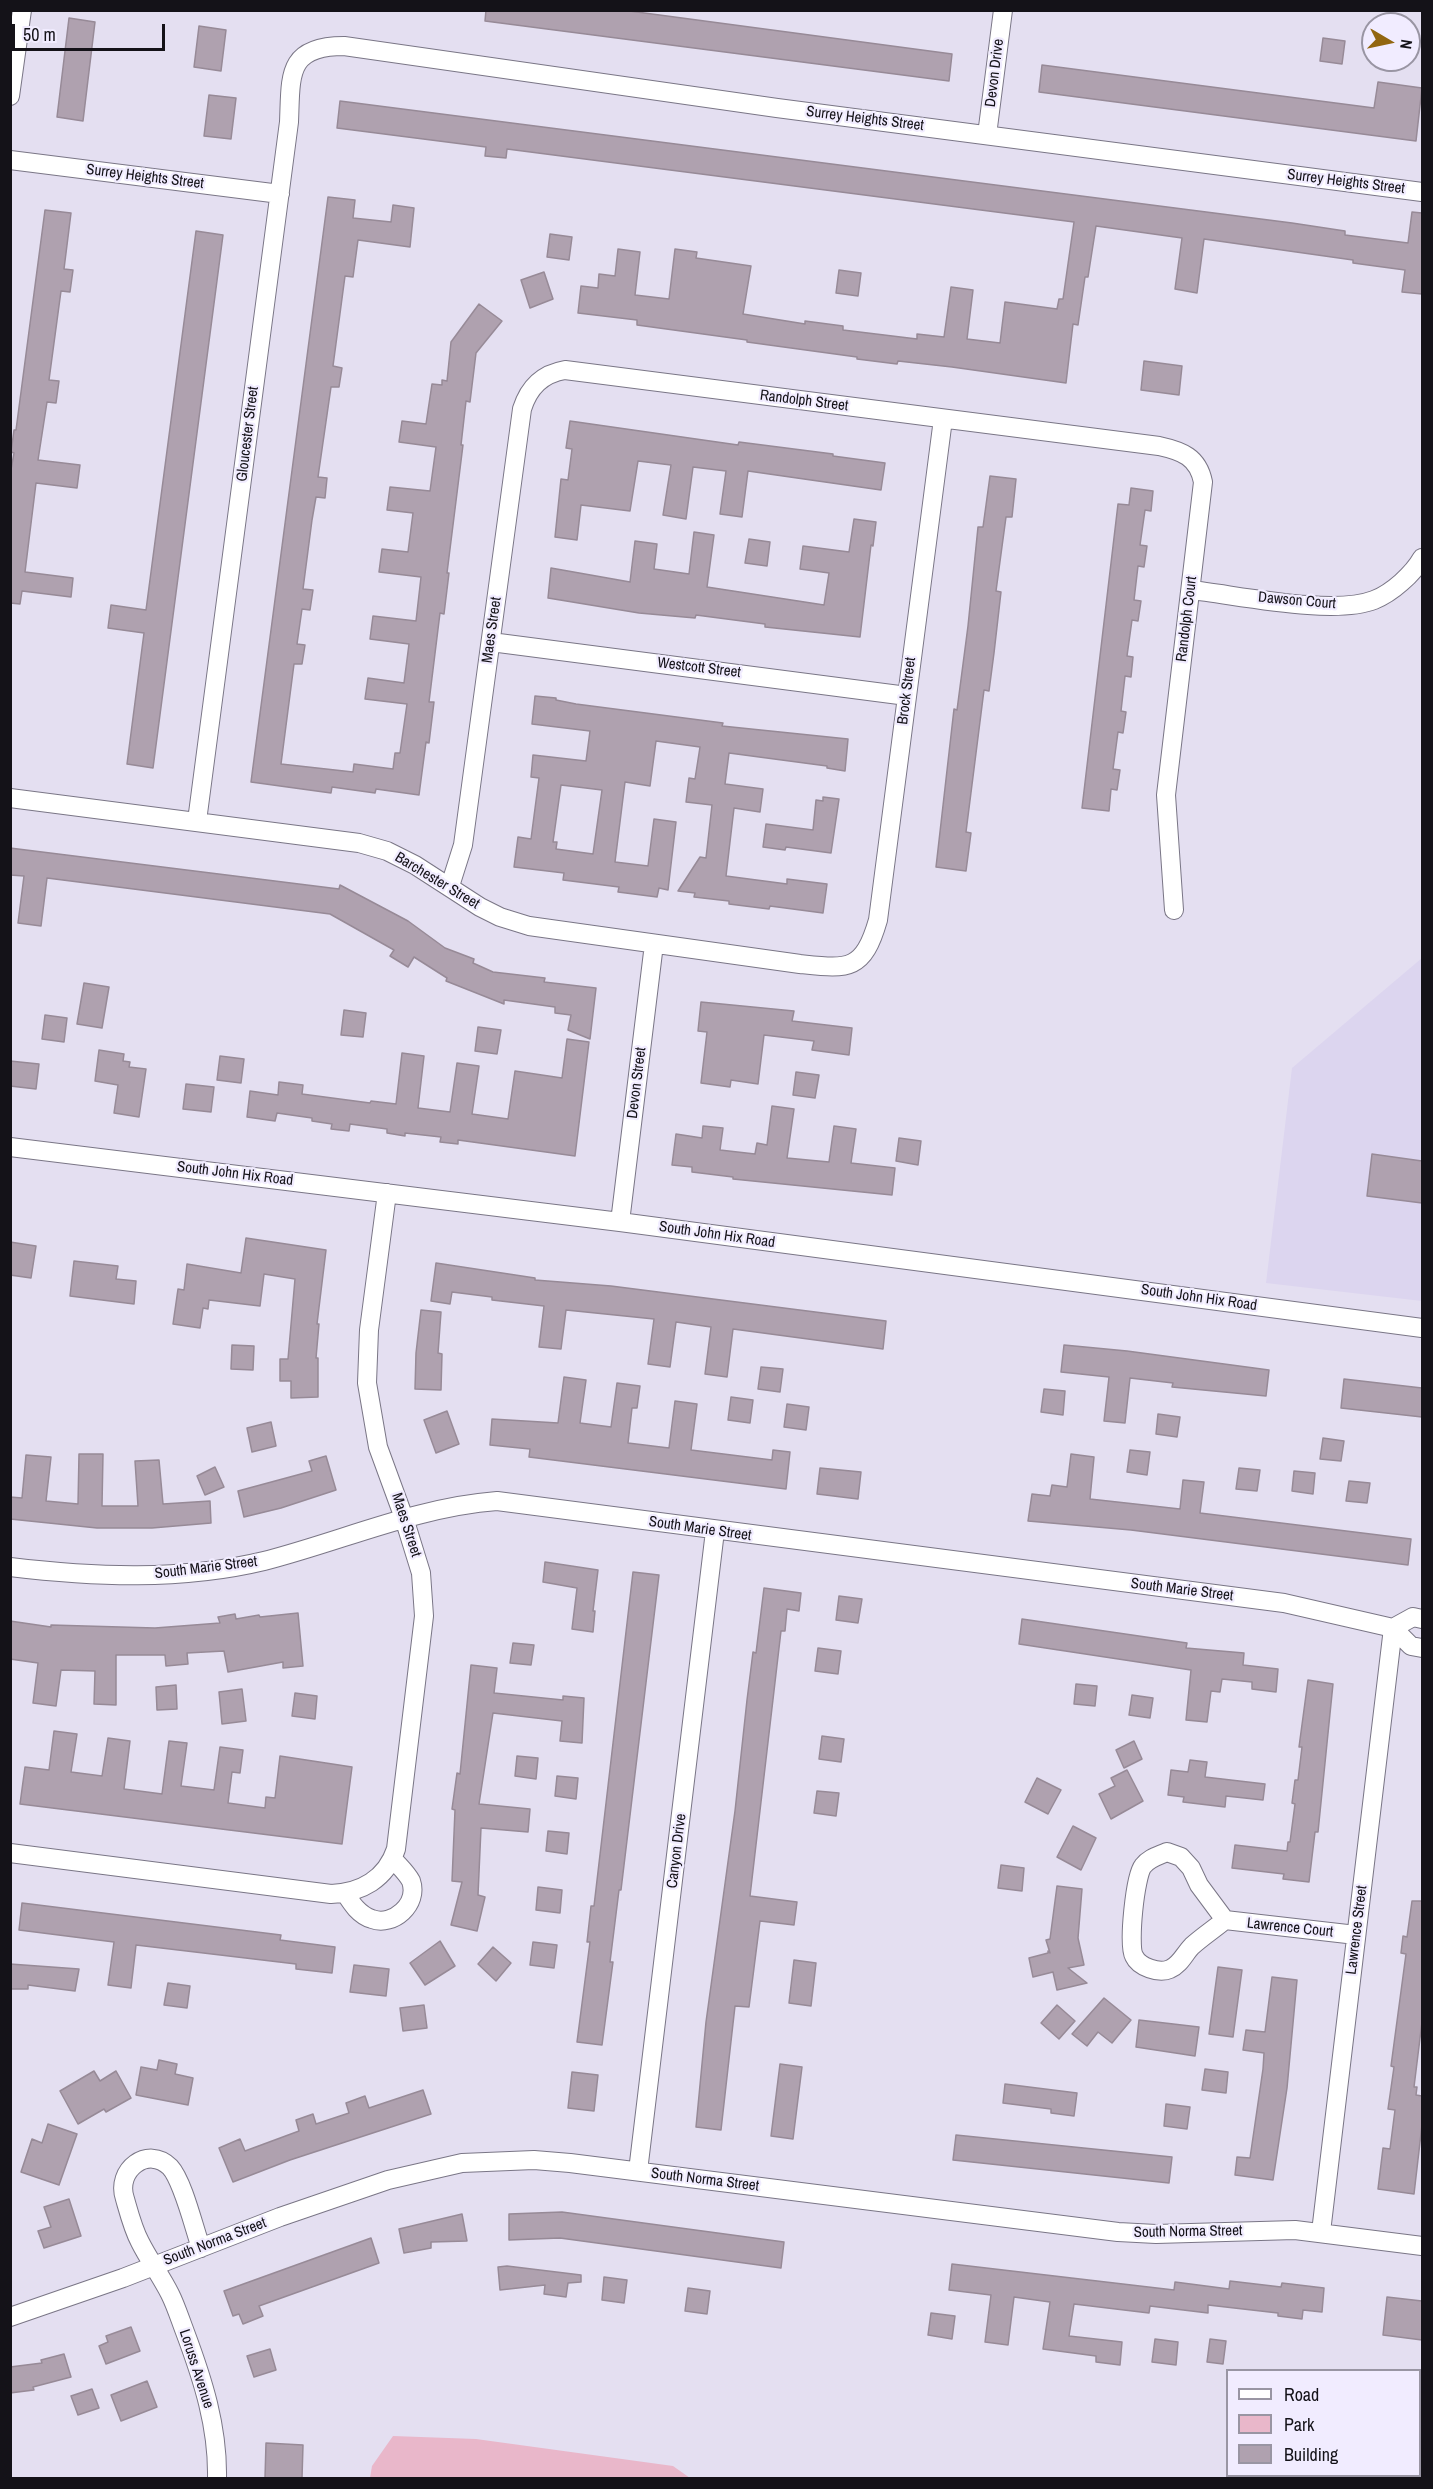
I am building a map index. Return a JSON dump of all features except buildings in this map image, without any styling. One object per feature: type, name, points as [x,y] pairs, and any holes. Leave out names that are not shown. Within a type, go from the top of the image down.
[{"type":"street","points":[[10,96],[22,10]]},
{"type":"street","name":"Devon Drive","points":[[987,135],[1003,10]]},
{"type":"street","name":"Surrey Heights Street","points":[[308,51],[326,46],[344,46],[358,50],[731,101],[1422,192]]},
{"type":"street","name":"Gloucester Street","points":[[197,821],[280,194],[289,122],[291,83],[296,66],[308,51]]},
{"type":"street","name":"Surrey Heights Street","points":[[10,160],[280,194]]},
{"type":"street","name":"Randolph Street","points":[[542,378],[551,372],[578,371],[1068,434]]},
{"type":"street","name":"Maes Street","points":[[450,886],[463,845],[522,409],[532,387],[542,378]]},
{"type":"street","name":"Brock Street","points":[[858,958],[873,938],[878,920],[943,419]]},
{"type":"street","name":"Randolph Court","points":[[1068,434],[1159,446],[1186,454],[1201,473],[1203,482],[1166,795],[1174,910]]},
{"type":"street","name":"Dawson Court","points":[[1191,590],[1341,606],[1375,599],[1409,575],[1422,558]]},
{"type":"street","name":"Westcott Street","points":[[491,642],[907,696]]},
{"type":"street","name":"Barchester Street","points":[[10,798],[358,843],[396,856],[500,917],[529,926],[833,968],[842,968],[858,958]]},
{"type":"street","name":"Devon Street","points":[[620,1222],[654,944]]},
{"type":"street","name":"South John Hix Road","points":[[10,1147],[620,1222],[1422,1328]]},
{"type":"street","name":"Maes Street","points":[[387,1193],[369,1330],[367,1383],[378,1447],[421,1573],[424,1616],[393,1859]]},
{"type":"street","name":"South Marie Street","points":[[10,1567],[113,1576],[160,1575],[211,1570],[262,1561],[348,1537],[404,1518],[465,1504],[497,1501],[1284,1604],[1393,1628],[1411,1646],[1422,1648]]},
{"type":"street","name":"Canyon Drive","points":[[638,2171],[715,1531]]},
{"type":"street","points":[[1393,1628],[1413,1617],[1422,1618]]},
{"type":"street","name":"Lawrence Street","points":[[1321,2232],[1393,1628]]},
{"type":"street","name":"Lawrence Court","points":[[1225,1920],[1199,1885],[1191,1868],[1181,1857],[1167,1852],[1151,1858],[1142,1867],[1137,1882],[1131,1948],[1134,1959],[1151,1969],[1169,1970],[1193,1945],[1225,1920],[1356,1935]]},
{"type":"street","points":[[10,1853],[331,1894],[345,1893],[376,1879],[393,1859],[406,1874],[411,1883],[412,1892],[409,1903],[393,1919],[382,1921],[371,1919],[356,1909],[345,1893]]},
{"type":"street","name":"Loruss Avenue","points":[[201,2248],[180,2185],[172,2170],[158,2160],[140,2161],[130,2167],[122,2186],[123,2196],[139,2240],[171,2294],[206,2392],[214,2430],[217,2478]]},
{"type":"street","name":"South Norma Street","points":[[10,2317],[153,2266],[280,2217],[388,2180],[462,2163],[534,2160],[638,2171],[1118,2232],[1156,2234],[1295,2230],[1422,2246]]},
{"type":"shaded area","points":[[1422,958],[1422,1301],[1266,1283],[1292,1068]]},
{"type":"green space","points":[[393,2436],[476,2439],[673,2466],[690,2478],[370,2478],[372,2466]]}]
